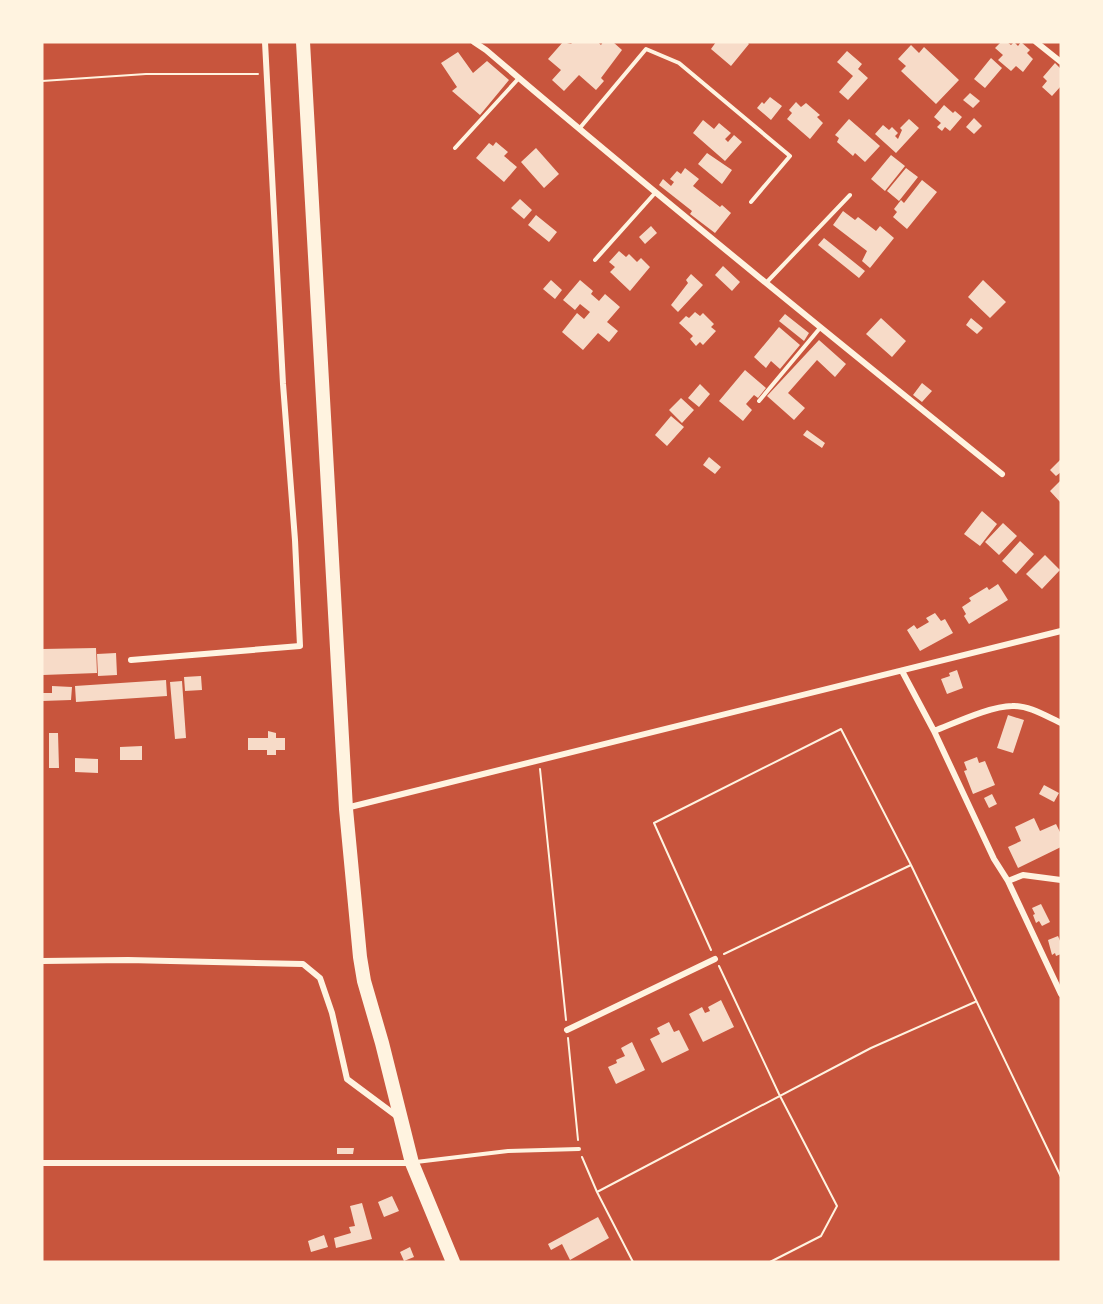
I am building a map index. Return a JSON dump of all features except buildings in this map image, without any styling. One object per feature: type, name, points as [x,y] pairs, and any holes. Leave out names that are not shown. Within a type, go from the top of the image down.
[{"type":"highway","points":[[303,42],[346,808],[364,981],[412,1163],[453,1262]]},
{"type":"street","points":[[131,660],[300,646],[295,540],[283,384],[266,42]]},
{"type":"street","points":[[474,42],[766,284],[1002,474]]},
{"type":"street","points":[[1036,42],[1061,62]]},
{"type":"street","points":[[346,808],[1061,631]]},
{"type":"street","points":[[902,670],[934,730],[994,859],[1008,881],[1061,993]]},
{"type":"street","points":[[934,730],[1013,705],[1061,723]]},
{"type":"street","points":[[1008,881],[1023,875],[1061,880]]},
{"type":"street","points":[[567,1030],[715,959]]},
{"type":"street","points":[[42,961],[128,960],[303,964],[320,978],[332,1013],[347,1078],[401,1119]]},
{"type":"street","points":[[42,1163],[412,1163]]},
{"type":"lane","points":[[579,129],[645,49],[680,63],[790,156],[751,202]]},
{"type":"lane","points":[[455,148],[519,78]]},
{"type":"lane","points":[[595,260],[655,193]]},
{"type":"lane","points":[[766,284],[850,195]]},
{"type":"lane","points":[[759,401],[820,328]]},
{"type":"lane","points":[[412,1163],[508,1151],[579,1149]]},
{"type":"path","points":[[42,81],[146,74],[267,74]]},
{"type":"path","points":[[770,1262],[821,1236],[837,1206],[779,1094],[654,823],[841,729],[911,865],[1061,1177]]},
{"type":"path","points":[[539,761],[579,1149],[597,1192],[633,1262]]},
{"type":"path","points":[[715,959],[911,865]]},
{"type":"path","points":[[597,1192],[779,1094],[871,1048],[976,1002]]}]
